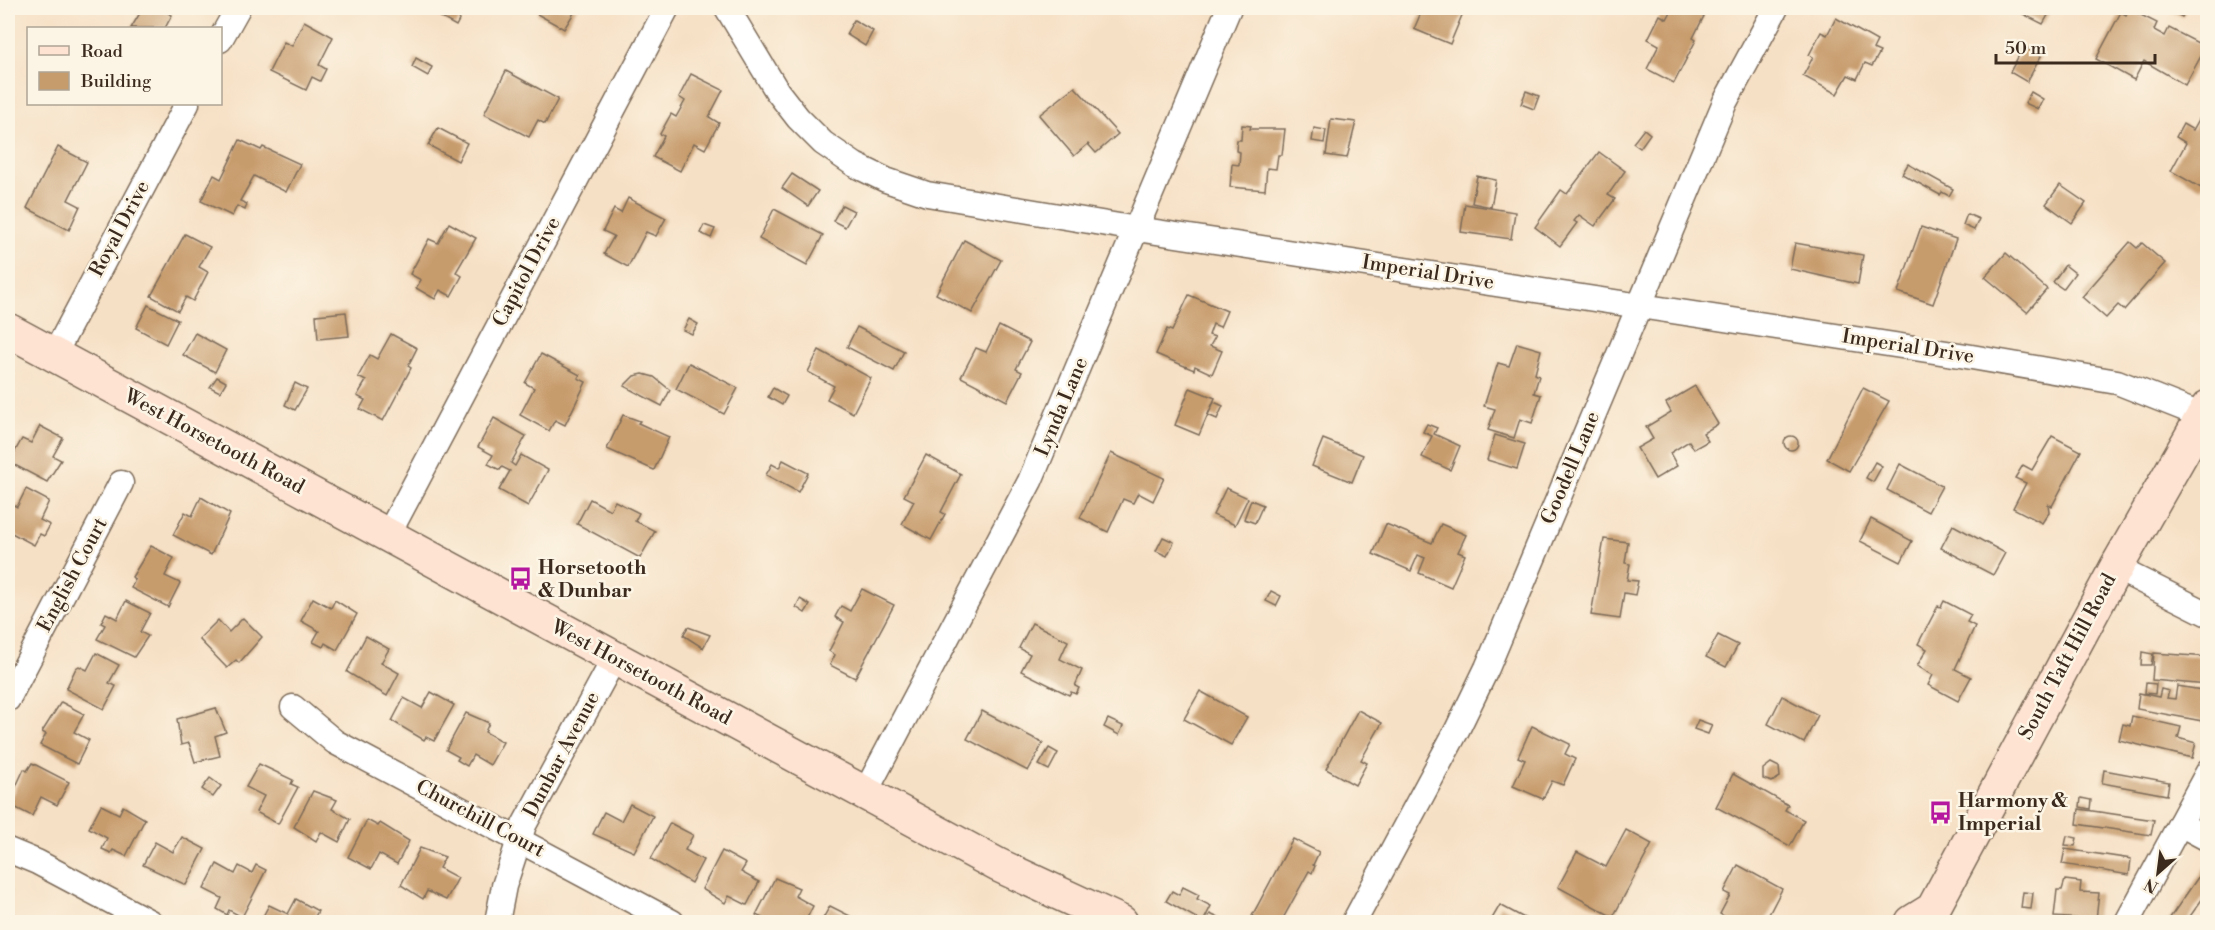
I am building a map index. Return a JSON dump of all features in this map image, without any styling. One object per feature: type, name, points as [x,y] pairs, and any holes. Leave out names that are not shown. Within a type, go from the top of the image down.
[{"type":"main road","name":"West Horsetooth Road","points":[[8,330],[387,537],[998,865],[1121,922]]},
{"type":"main road","name":"South Taft Hill Road","points":[[1926,918],[2116,568],[2205,411]]},
{"type":"street","points":[[222,36],[238,8]]},
{"type":"street","name":"Capitol Drive","points":[[387,537],[667,8]]},
{"type":"street","name":"Imperial Drive","points":[[727,8],[777,91],[798,118],[823,142],[855,165],[886,180],[927,194],[1137,229],[1640,305],[2117,382],[2205,411]]},
{"type":"street","name":"Lynda Lane","points":[[866,793],[1030,481],[1229,8]]},
{"type":"street","name":"Goodell Lane","points":[[1354,922],[1488,668],[1725,102],[1776,8]]},
{"type":"street","name":"Royal Drive","points":[[54,355],[186,105]]},
{"type":"street","name":"English Court","points":[[8,699],[122,483]]},
{"type":"street","points":[[2116,568],[2208,614]]},
{"type":"street","name":"Dunbar Avenue","points":[[497,922],[504,886],[518,839],[534,805],[614,659]]},
{"type":"street","name":"Churchill Court","points":[[293,707],[334,742],[672,922]]},
{"type":"street","points":[[2127,922],[2208,772]]},
{"type":"street","points":[[2180,824],[2208,838]]},
{"type":"street","points":[[8,850],[36,862],[150,922]]},
{"type":"building","points":[[143,8],[158,8],[172,15],[166,27],[132,27]]},
{"type":"building","points":[[445,8],[465,9],[456,26],[440,17]]},
{"type":"building","points":[[540,8],[577,8],[564,29],[537,14]]},
{"type":"building","points":[[1423,8],[1465,8],[1450,44],[1414,29]]},
{"type":"building","points":[[1673,8],[1687,8],[1704,16],[1693,38],[1696,40],[1674,83],[1647,69],[1659,45],[1648,39],[1660,15],[1667,19]]},
{"type":"building","points":[[2011,8],[2052,8],[2043,24]]},
{"type":"building","points":[[2166,8],[2187,8],[2182,17]]},
{"type":"building","points":[[2129,9],[2157,23],[2154,30],[2165,36],[2169,28],[2206,47],[2185,85],[2144,61],[2134,80],[2096,59],[2121,12],[2126,15]]},
{"type":"building","points":[[1836,18],[1877,41],[1873,49],[1880,52],[1872,66],[1865,63],[1857,79],[1848,75],[1837,94],[1803,76],[1813,57],[1809,55],[1821,32],[1827,35]]},
{"type":"building","points":[[854,20],[873,31],[865,46],[846,34]]},
{"type":"building","points":[[304,21],[333,37],[319,65],[326,69],[320,81],[312,77],[306,90],[269,72],[284,42],[292,46]]},
{"type":"building","points":[[2024,46],[2041,56],[2027,82],[2010,72]]},
{"type":"building","points":[[416,58],[432,67],[428,76],[412,67]]},
{"type":"building","points":[[506,71],[558,99],[545,124],[538,120],[529,137],[484,114]]},
{"type":"building","points":[[691,74],[723,90],[709,117],[719,123],[705,149],[694,143],[680,171],[653,157],[664,136],[660,134],[671,114],[676,117],[685,101],[679,97]]},
{"type":"building","points":[[1075,87],[1118,134],[1096,153],[1088,144],[1074,156],[1039,115]]},
{"type":"building","points":[[1526,91],[1539,96],[1534,109],[1521,104]]},
{"type":"building","points":[[2031,92],[2043,99],[2038,109],[2025,103]]},
{"type":"building","points":[[2202,114],[2208,117],[2208,175],[2201,188],[2171,171],[2186,143],[2176,137],[2183,124],[2193,130]]},
{"type":"building","points":[[1331,119],[1356,122],[1347,158],[1326,155]]},
{"type":"building","points":[[1242,125],[1251,126],[1250,129],[1285,129],[1282,155],[1278,155],[1276,169],[1267,168],[1265,190],[1230,187],[1232,164],[1239,165],[1240,152],[1236,151],[1237,140],[1241,140]]},
{"type":"building","points":[[438,128],[467,143],[458,161],[428,145]]},
{"type":"building","points":[[1314,128],[1326,130],[1324,143],[1312,141]]},
{"type":"building","points":[[1644,129],[1650,134],[1640,148],[1633,143]]},
{"type":"building","points":[[240,140],[261,150],[263,147],[300,164],[286,192],[254,176],[240,201],[247,204],[245,210],[237,206],[232,216],[201,201],[214,175],[221,179]]},
{"type":"building","points":[[58,147],[87,162],[68,200],[80,206],[69,230],[27,208]]},
{"type":"building","points":[[1599,152],[1625,171],[1608,195],[1615,199],[1595,226],[1579,215],[1574,221],[1577,223],[1560,246],[1535,227],[1561,190],[1567,194]]},
{"type":"building","points":[[1908,164],[1953,189],[1949,196],[1942,192],[1940,195],[1902,174]]},
{"type":"building","points":[[792,174],[818,191],[808,206],[782,188]]},
{"type":"building","points":[[1477,176],[1496,180],[1491,207],[1472,203]]},
{"type":"building","points":[[2060,185],[2086,203],[2072,223],[2046,204]]},
{"type":"building","points":[[628,198],[666,218],[656,236],[646,232],[628,267],[604,254],[614,236],[603,231],[614,209],[621,213]]},
{"type":"building","points":[[1465,204],[1515,212],[1511,239],[1461,232]]},
{"type":"building","points":[[842,205],[854,211],[845,227],[833,221]]},
{"type":"building","points":[[774,209],[823,235],[807,265],[759,239]]},
{"type":"building","points":[[1967,214],[1979,219],[1974,230],[1963,225]]},
{"type":"building","points":[[449,223],[476,238],[456,272],[462,276],[451,296],[440,290],[435,299],[416,288],[421,280],[410,274],[429,239],[438,243]]},
{"type":"building","points":[[704,225],[715,229],[711,238],[700,233]]},
{"type":"building","points":[[1921,227],[1956,239],[1933,304],[1898,292]]},
{"type":"building","points":[[185,234],[210,247],[199,267],[208,272],[193,301],[186,297],[178,311],[151,296]]},
{"type":"building","points":[[964,240],[1001,260],[972,313],[936,294]]},
{"type":"building","points":[[2130,242],[2137,248],[2142,243],[2165,263],[2124,310],[2118,305],[2106,318],[2082,297]]},
{"type":"building","points":[[1795,243],[1863,255],[1858,284],[1790,269]]},
{"type":"building","points":[[2006,253],[2047,289],[2027,312],[1985,277]]},
{"type":"building","points":[[2065,265],[2075,273],[2063,289],[2053,282]]},
{"type":"building","points":[[1189,295],[1227,311],[1220,327],[1213,324],[1209,335],[1215,337],[1210,346],[1222,351],[1212,374],[1195,366],[1194,370],[1156,354],[1167,329],[1172,331]]},
{"type":"building","points":[[148,305],[178,320],[166,344],[136,328]]},
{"type":"building","points":[[346,312],[349,336],[318,339],[316,315]]},
{"type":"building","points":[[689,319],[698,324],[692,334],[683,330]]},
{"type":"building","points":[[999,326],[1030,342],[1016,369],[1022,372],[1007,401],[961,377],[976,348],[986,352]]},
{"type":"building","points":[[857,327],[904,351],[894,371],[847,347]]},
{"type":"building","points":[[195,333],[226,350],[215,372],[183,355]]},
{"type":"building","points":[[391,334],[417,348],[408,366],[411,368],[383,421],[360,409],[365,400],[357,396],[366,381],[358,377],[370,355],[377,359]]},
{"type":"building","points":[[1517,343],[1541,350],[1535,374],[1539,376],[1534,393],[1541,395],[1532,423],[1520,419],[1514,438],[1488,430],[1495,409],[1484,406],[1498,363],[1509,366]]},
{"type":"building","points":[[819,350],[871,378],[853,413],[827,399],[834,386],[808,372]]},
{"type":"building","points":[[541,354],[580,375],[578,378],[586,382],[565,425],[555,420],[549,431],[520,415],[534,388],[525,383]]},
{"type":"building","points":[[689,363],[738,388],[724,414],[676,389]]},
{"type":"building","points":[[643,374],[654,377],[670,390],[662,406],[624,386],[634,376]]},
{"type":"building","points":[[217,377],[226,382],[220,392],[210,387]]},
{"type":"building","points":[[295,383],[307,389],[295,410],[285,405]]},
{"type":"building","points":[[1695,386],[1718,424],[1703,433],[1708,441],[1694,449],[1689,441],[1670,453],[1677,466],[1655,479],[1637,448],[1653,439],[1646,427],[1671,412],[1666,403]]},
{"type":"building","points":[[773,388],[787,396],[782,405],[768,397]]},
{"type":"building","points":[[1190,388],[1215,398],[1199,435],[1175,425]]},
{"type":"building","points":[[1863,388],[1889,401],[1849,471],[1827,459]]},
{"type":"building","points":[[1214,402],[1223,406],[1217,419],[1208,415]]},
{"type":"building","points":[[623,415],[640,421],[638,423],[669,437],[654,470],[607,449]]},
{"type":"building","points":[[494,418],[526,436],[511,463],[515,466],[521,455],[548,470],[528,506],[499,490],[510,471],[502,467],[500,470],[488,464],[493,455],[478,447]]},
{"type":"building","points":[[1427,424],[1437,428],[1434,434],[1460,446],[1450,470],[1422,457],[1432,436],[1423,432]]},
{"type":"building","points":[[40,426],[63,438],[53,456],[61,460],[47,482],[9,462],[22,439],[31,443]]},
{"type":"building","points":[[1495,435],[1525,444],[1517,469],[1487,460]]},
{"type":"building","points":[[1788,436],[1794,436],[1798,443],[1794,450],[1788,450],[1784,446],[1784,440]]},
{"type":"building","points":[[2052,436],[2081,451],[2052,506],[2048,504],[2049,512],[2042,523],[2013,508],[2026,483],[2015,478],[2023,465],[2032,470]]},
{"type":"building","points":[[1323,439],[1363,455],[1352,482],[1312,466]]},
{"type":"building","points":[[1111,453],[1164,478],[1153,501],[1138,493],[1133,503],[1123,499],[1108,532],[1080,518]]},
{"type":"building","points":[[926,455],[961,474],[941,512],[945,514],[931,540],[902,524],[914,501],[904,496]]},
{"type":"building","points":[[783,460],[808,473],[798,492],[766,475],[772,464],[779,468]]},
{"type":"building","points":[[1875,462],[1882,466],[1873,482],[1866,478]]},
{"type":"building","points":[[1900,464],[1942,486],[1928,512],[1887,490]]},
{"type":"building","points":[[1226,488],[1248,498],[1235,525],[1213,515]]},
{"type":"building","points":[[26,489],[49,501],[40,520],[50,525],[44,536],[40,534],[34,545],[8,531],[8,507],[10,503],[17,507]]},
{"type":"building","points":[[201,497],[230,514],[211,555],[173,535],[185,512],[192,516]]},
{"type":"building","points":[[590,499],[610,510],[615,501],[639,513],[635,521],[655,531],[640,558],[577,524]]},
{"type":"building","points":[[1251,500],[1263,505],[1255,523],[1244,519]]},
{"type":"building","points":[[1871,519],[1912,541],[1901,562],[1860,541]]},
{"type":"building","points":[[1386,524],[1432,543],[1441,524],[1466,535],[1458,552],[1465,555],[1451,587],[1419,573],[1425,558],[1418,555],[1411,571],[1373,554]]},
{"type":"building","points":[[1953,525],[2005,553],[1993,575],[1941,548]]},
{"type":"building","points":[[1163,537],[1174,542],[1167,556],[1156,551]]},
{"type":"building","points":[[1604,539],[1628,542],[1625,563],[1630,564],[1627,580],[1638,581],[1635,595],[1624,593],[1620,619],[1591,615]]},
{"type":"building","points":[[151,546],[174,558],[165,576],[180,583],[168,607],[131,588],[135,580],[132,577]]},
{"type":"building","points":[[862,589],[894,605],[855,678],[830,665],[835,655],[829,651],[844,622],[835,617],[841,606],[850,611]]},
{"type":"building","points":[[1271,591],[1281,596],[1276,606],[1266,601]]},
{"type":"building","points":[[313,598],[331,608],[335,600],[357,614],[337,650],[325,643],[323,647],[313,642],[319,631],[301,621]]},
{"type":"building","points":[[800,599],[810,605],[805,613],[796,607]]},
{"type":"building","points":[[126,601],[150,613],[140,632],[148,636],[134,657],[97,639],[105,625],[101,623],[106,613],[117,619]]},
{"type":"building","points":[[1944,601],[1971,615],[1967,622],[1975,626],[1955,669],[1971,677],[1958,701],[1928,685],[1933,675],[1917,666],[1927,649],[1918,644],[1938,606],[1941,607]]},
{"type":"building","points":[[243,618],[262,637],[239,663],[236,660],[227,668],[199,639],[218,620],[229,632]]},
{"type":"building","points":[[1032,623],[1068,641],[1060,659],[1082,670],[1075,686],[1079,688],[1076,694],[1071,692],[1069,695],[1021,671],[1030,654],[1019,648]]},
{"type":"building","points":[[688,627],[710,635],[703,648],[683,635]]},
{"type":"building","points":[[1718,635],[1738,645],[1726,667],[1706,657]]},
{"type":"building","points":[[366,636],[389,649],[381,663],[399,673],[387,696],[347,672]]},
{"type":"building","points":[[2142,652],[2153,654],[2151,665],[2141,665]]},
{"type":"building","points":[[96,653],[119,665],[109,683],[116,686],[104,709],[66,689],[76,668],[79,666],[87,670]]},
{"type":"building","points":[[2154,653],[2208,657],[2208,685],[2152,680]]},
{"type":"building","points":[[2146,683],[2156,684],[2155,694],[2145,693]]},
{"type":"building","points":[[2177,686],[2208,691],[2208,722],[2137,709],[2139,693],[2159,697],[2161,689],[2169,691],[2167,698],[2175,699]]},
{"type":"building","points":[[1200,691],[1247,717],[1231,745],[1184,719]]},
{"type":"building","points":[[431,692],[454,705],[434,741],[426,737],[424,740],[392,721],[404,698],[422,708]]},
{"type":"building","points":[[1782,696],[1818,715],[1804,743],[1768,724]]},
{"type":"building","points":[[61,702],[84,714],[74,732],[89,740],[77,764],[40,745],[46,734],[42,732]]},
{"type":"building","points":[[216,708],[226,732],[215,736],[220,756],[195,762],[189,743],[181,745],[177,719]]},
{"type":"building","points":[[1358,710],[1382,723],[1361,760],[1367,763],[1355,785],[1326,769]]},
{"type":"building","points":[[982,711],[1043,743],[1028,771],[967,739]]},
{"type":"building","points":[[466,713],[489,723],[485,732],[503,742],[490,765],[473,755],[467,766],[457,760],[459,757],[446,750]]},
{"type":"building","points":[[2132,716],[2181,727],[2178,738],[2196,743],[2192,758],[2119,740],[2123,724],[2130,726]]},
{"type":"building","points":[[1108,719],[1123,726],[1119,735],[1104,727]]},
{"type":"building","points":[[1698,720],[1712,725],[1708,734],[1694,729]]},
{"type":"building","points":[[1532,726],[1570,744],[1565,754],[1575,759],[1563,785],[1552,781],[1543,799],[1513,786],[1525,760],[1518,757]]},
{"type":"building","points":[[1049,748],[1058,753],[1049,770],[1039,765]]},
{"type":"building","points":[[32,763],[69,782],[57,805],[41,797],[32,816],[8,804],[24,769],[27,771]]},
{"type":"building","points":[[1771,763],[1779,767],[1780,777],[1772,782],[1763,779],[1763,769]]},
{"type":"building","points":[[259,764],[293,780],[291,784],[298,787],[278,824],[256,812],[264,796],[246,787]]},
{"type":"building","points":[[2104,770],[2169,782],[2167,795],[2102,783]]},
{"type":"building","points":[[1733,774],[1788,805],[1785,810],[1804,820],[1790,846],[1716,807]]},
{"type":"building","points":[[210,778],[221,786],[213,797],[202,789]]},
{"type":"building","points":[[313,791],[337,800],[332,809],[350,819],[339,842],[321,832],[316,841],[294,827]]},
{"type":"building","points":[[2081,798],[2091,800],[2090,809],[2080,807]]},
{"type":"building","points":[[630,804],[653,816],[634,852],[593,834],[604,812],[621,821]]},
{"type":"building","points":[[101,805],[119,814],[123,806],[145,819],[126,856],[113,850],[111,853],[102,849],[107,838],[89,828]]},
{"type":"building","points":[[2079,809],[2154,820],[2151,835],[2077,824]]},
{"type":"building","points":[[367,820],[378,826],[380,823],[409,841],[397,864],[379,854],[371,869],[348,857]]},
{"type":"building","points":[[670,823],[693,835],[685,850],[703,860],[691,883],[651,859]]},
{"type":"building","points":[[1626,830],[1652,844],[1613,917],[1558,887],[1577,852],[1606,867]]},
{"type":"building","points":[[2067,836],[2077,838],[2075,846],[2065,845]]},
{"type":"building","points":[[182,837],[205,849],[186,885],[143,865],[155,842],[173,852]]},
{"type":"building","points":[[1293,839],[1319,852],[1313,865],[1315,866],[1312,873],[1309,871],[1281,922],[1264,922],[1252,916]]},
{"type":"building","points":[[420,848],[445,857],[439,868],[458,878],[446,900],[427,891],[423,899],[401,885]]},
{"type":"building","points":[[2065,849],[2131,859],[2129,875],[2062,864]]},
{"type":"building","points":[[722,851],[746,864],[741,872],[759,882],[747,905],[729,896],[725,903],[702,889]]},
{"type":"building","points":[[2208,863],[2208,891],[2186,922],[2167,922]]},
{"type":"building","points":[[217,864],[235,874],[239,866],[252,873],[256,865],[266,870],[242,917],[229,910],[227,915],[217,909],[222,898],[204,889]]},
{"type":"building","points":[[1738,865],[1782,889],[1765,922],[1725,922],[1727,918],[1720,914],[1730,895],[1724,892]]},
{"type":"building","points":[[775,878],[799,888],[795,896],[813,906],[805,922],[782,920],[781,922],[770,922],[756,915]]},
{"type":"building","points":[[2065,880],[2081,882],[2080,892],[2099,893],[2096,920],[2054,917],[2057,890],[2062,890]]},
{"type":"building","points":[[1183,887],[1199,895],[1197,899],[1211,906],[1203,922],[1166,901],[1172,891],[1179,895]]},
{"type":"building","points":[[2023,892],[2033,893],[2031,909],[2021,908]]},
{"type":"building","points":[[296,899],[318,911],[312,922],[260,922],[269,905],[288,914]]},
{"type":"building","points":[[1500,905],[1528,920],[1526,922],[1490,922]]},
{"type":"building","points":[[830,906],[854,918],[851,922],[821,922]]},
{"type":"building","points":[[1210,914],[1227,922],[1206,922]]},
{"type":"place","name":"Horsetooth & Dunbar","points":[[520,579]]},
{"type":"place","name":"Harmony & Imperial","points":[[1940,812]]}]
